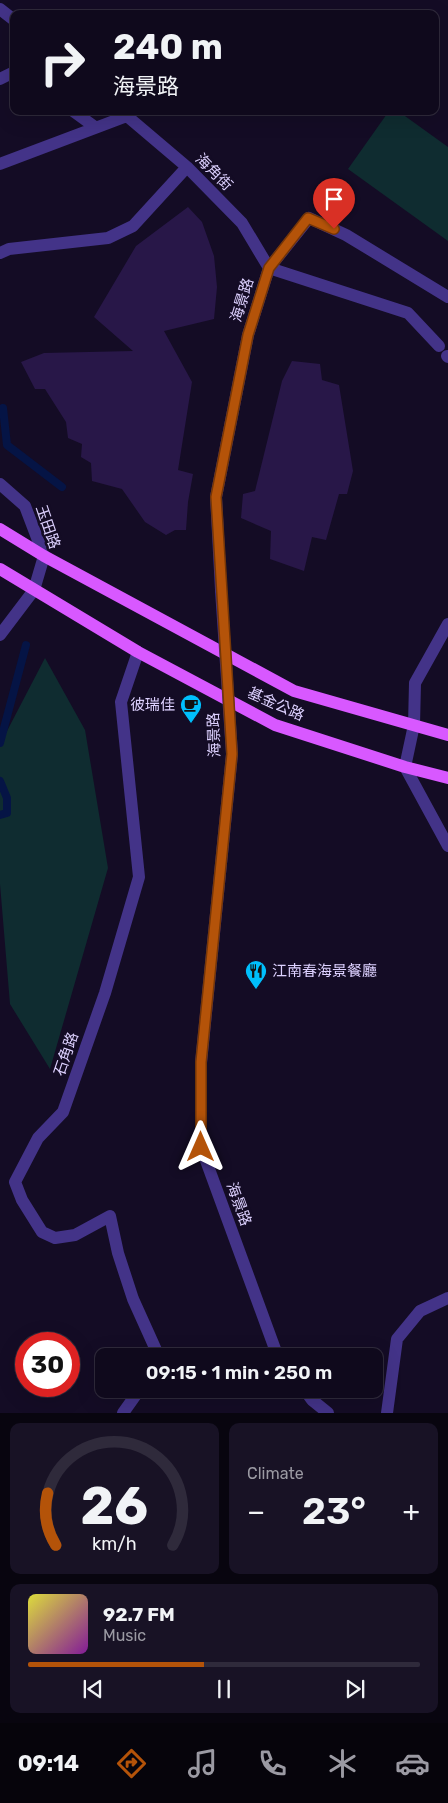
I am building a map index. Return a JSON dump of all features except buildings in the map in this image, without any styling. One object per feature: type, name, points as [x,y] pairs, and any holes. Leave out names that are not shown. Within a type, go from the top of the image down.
[{"type":"main road","name":"基金公路","points":[[0,530],[44,556],[294,691],[448,735]]},
{"type":"main road","name":"基金公路","points":[[0,569],[138,652],[275,725],[405,767],[448,778]]},
{"type":"street","points":[[0,9],[10,17]]},
{"type":"street","points":[[78,115],[95,127]]},
{"type":"street","points":[[0,164],[122,115]]},
{"type":"street","name":"海角街","points":[[125,115],[187,168],[242,223],[269,268]]},
{"type":"street","points":[[0,253],[9,249],[108,238],[133,226],[187,168]]},
{"type":"street","name":"海景路","points":[[275,1348],[201,1147],[201,1062],[232,754],[216,497],[248,335],[269,268],[308,218],[346,235],[448,297]]},
{"type":"street","points":[[269,268],[408,313],[439,346]]},
{"type":"street","name":"玉田路","points":[[0,484],[25,506],[44,556],[34,590]]},
{"type":"street","points":[[0,635],[34,590]]},
{"type":"street","points":[[448,624],[415,683],[414,725],[405,767],[448,846]]},
{"type":"street","name":"石角路","points":[[138,652],[121,702],[139,877],[105,993],[63,1112],[38,1138],[15,1182],[22,1200],[42,1232],[55,1238],[75,1235],[110,1216],[118,1253],[133,1299],[155,1348]]},
{"type":"street","points":[[387,1413],[397,1338],[420,1311],[448,1298]]},
{"type":"street","points":[[123,1413],[134,1398]]},
{"type":"street","points":[[311,1398],[328,1413]]},
{"type":"green space","points":[[386,115],[404,115],[448,147],[448,241],[348,169]]},
{"type":"green space","points":[[45,658],[85,730],[108,868],[50,1069],[10,1004],[0,884],[0,739],[7,731]]},
{"type":"waterway","points":[[3,408],[7,445],[62,487]]},
{"type":"waterway","points":[[0,743],[26,645]]},
{"type":"waterway","points":[[0,781],[7,798],[7,813],[0,815]]},
{"type":"place","name":"彼瑞佳","points":[[191,724]]},
{"type":"place","name":"江南春海景餐廳","points":[[256,990]]},
{"type":"route","points":[[201,1147],[201,1062],[232,754],[216,497],[248,335],[269,268],[308,218],[334,229]]}]
